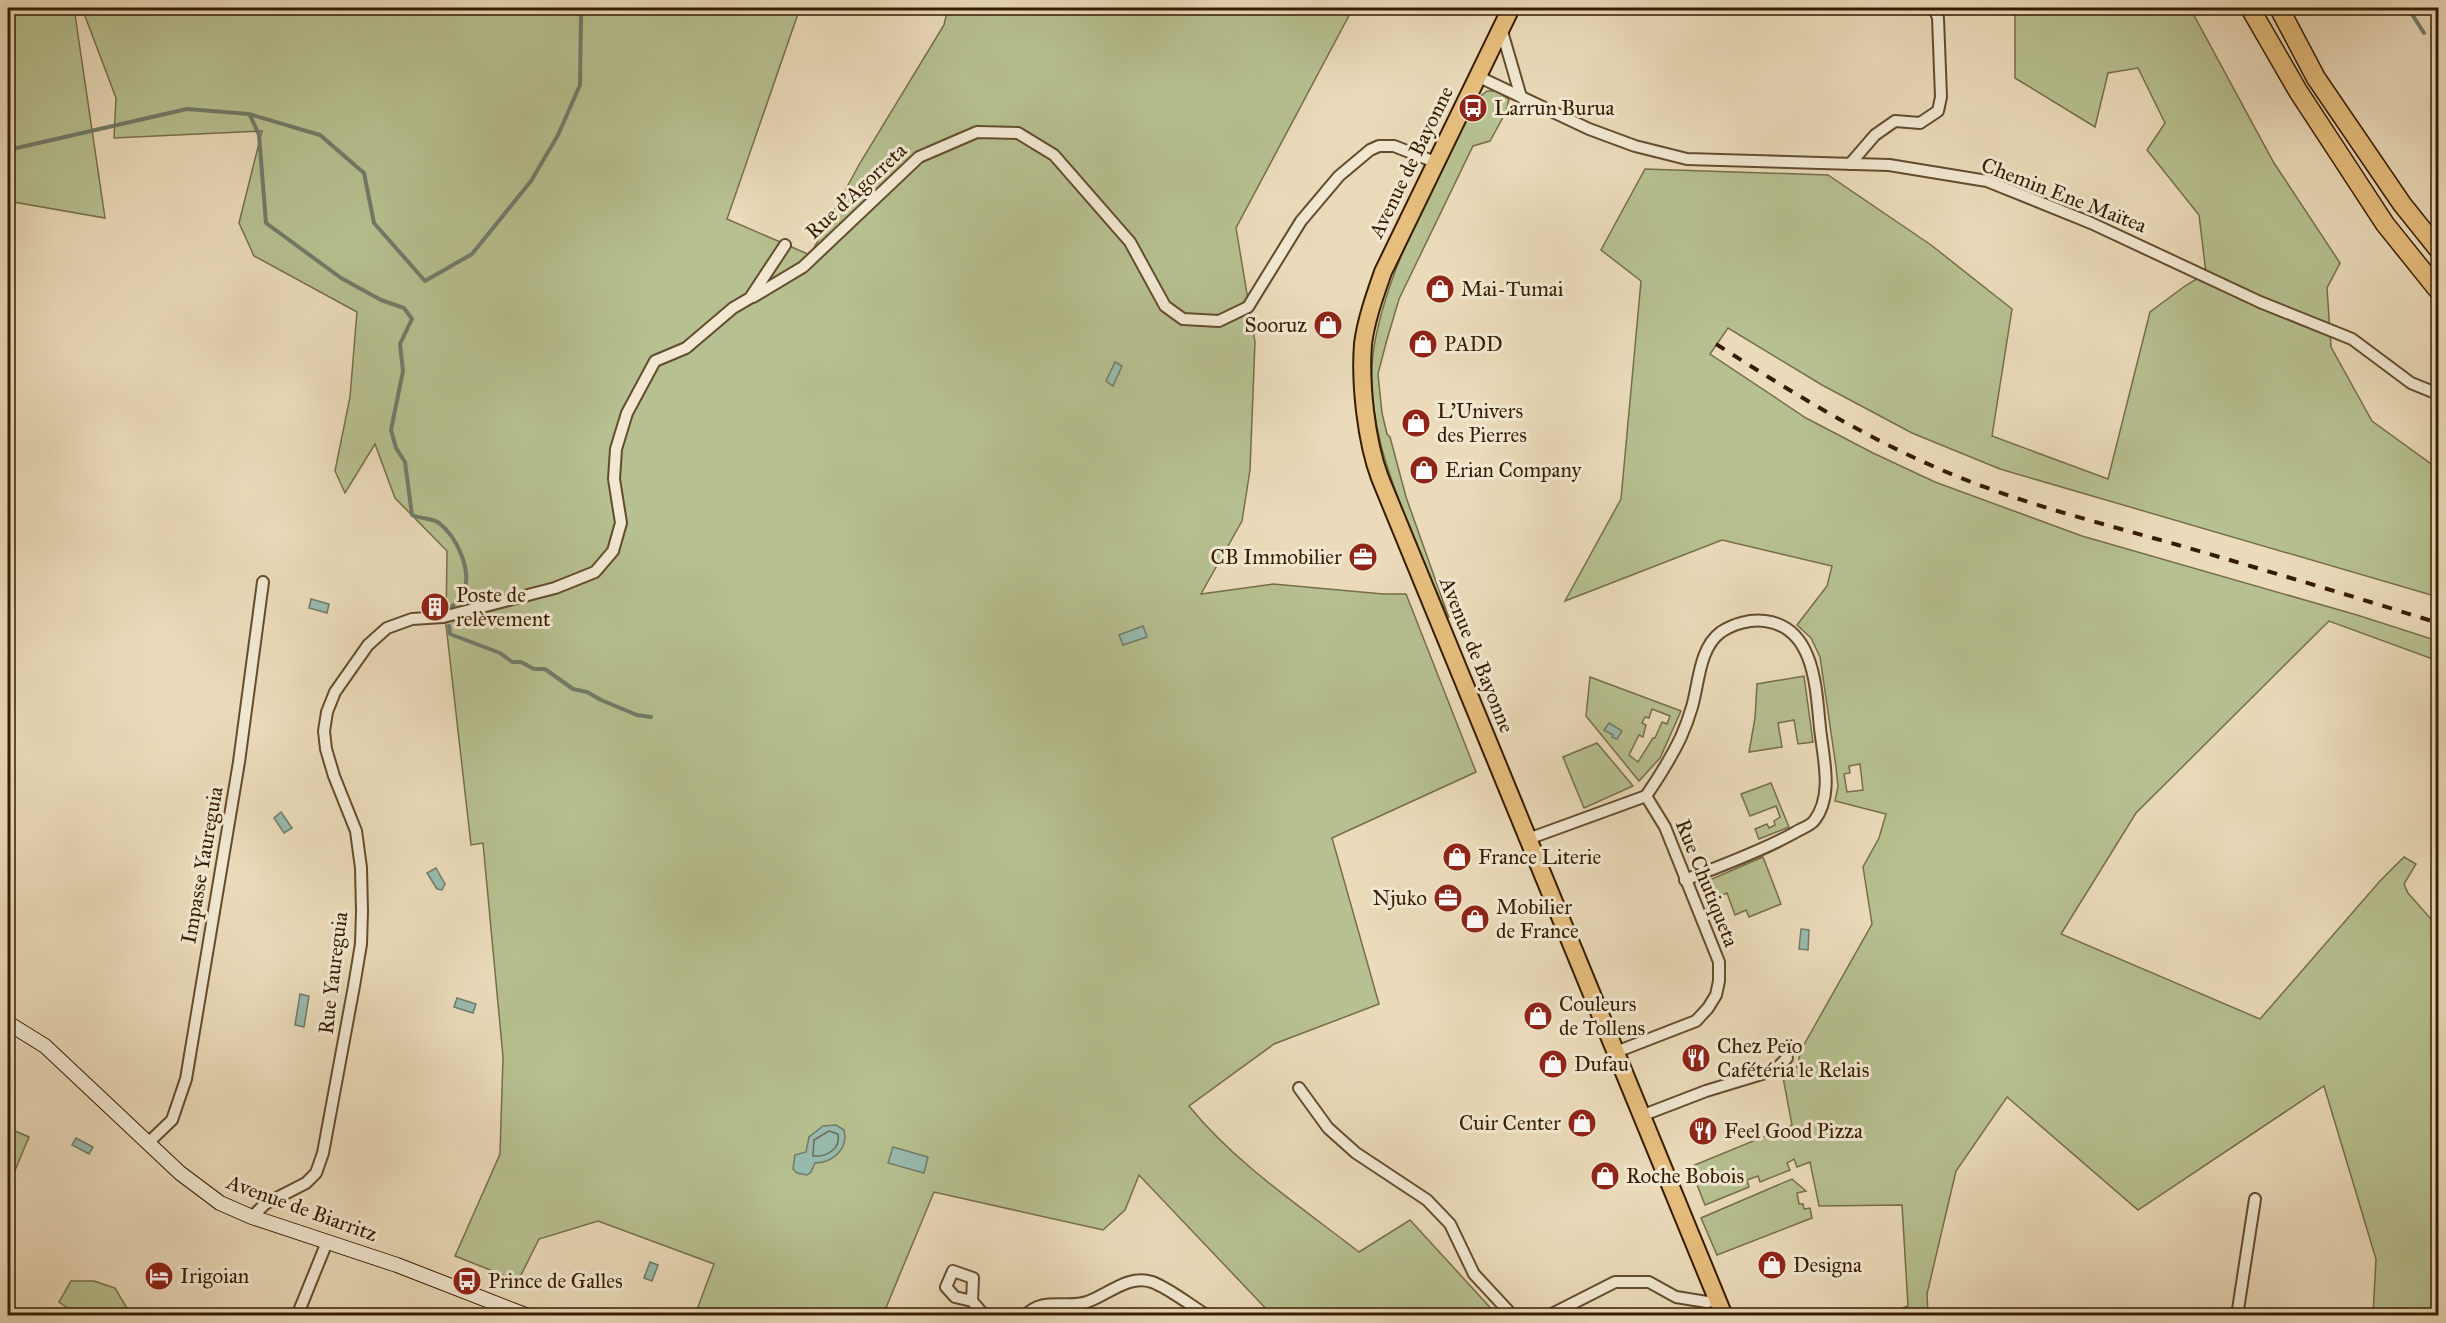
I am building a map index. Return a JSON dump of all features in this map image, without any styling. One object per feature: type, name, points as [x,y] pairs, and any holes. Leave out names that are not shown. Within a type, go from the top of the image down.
[{"type":"highway","points":[[2250,8],[2298,91],[2385,224],[2439,290]]},
{"type":"highway","points":[[2279,8],[2316,78],[2402,204],[2439,249]]},
{"type":"main road","name":"Avenue de Bayonne","points":[[1511,8],[1383,272],[1364,342],[1362,374],[1366,416],[1378,473],[1720,1308]]},
{"type":"main road","name":"Avenue de Biarritz","points":[[8,1023],[45,1046],[197,1188],[220,1203],[252,1217],[398,1265],[528,1316]]},
{"type":"street","points":[[1850,164],[1875,135],[1895,121],[1920,123],[1938,111],[1941,86],[1938,18],[1934,8]]},
{"type":"street","points":[[1501,28],[1521,97]]},
{"type":"street","name":"Chemin Ene Maïtea","points":[[1478,76],[1616,139],[1687,159],[1889,165],[1987,181],[2091,222],[2260,302],[2352,339],[2411,383],[2439,394]]},
{"type":"street","name":"Rue d'Agorreta","points":[[655,362],[686,348],[733,308],[803,267],[919,157],[977,132],[1018,133],[1054,155],[1130,242],[1165,306],[1183,319],[1219,321],[1248,307],[1301,221],[1338,176],[1370,150],[1379,146],[1394,146],[1435,162]]},
{"type":"street","name":"Rue d'Agorreta","points":[[750,298],[785,245]]},
{"type":"street","name":"Rue Yaureguia","points":[[252,1217],[265,1204],[306,1183],[316,1173],[323,1153],[361,944],[361,868],[356,831],[326,749],[324,731],[327,712],[335,692],[368,645],[387,628],[412,619],[443,617],[555,588],[595,572],[613,551],[621,523],[614,479],[616,449],[627,413],[655,362]]},
{"type":"street","name":"Impasse Yaureguia","points":[[148,1142],[172,1120],[186,1079],[239,762],[262,582]]},
{"type":"street","points":[[1528,839],[1646,796],[1681,737],[1692,709],[1701,665],[1708,649],[1720,633],[1740,623],[1759,620],[1784,625],[1805,649],[1815,678],[1826,783],[1823,802],[1813,822],[1775,843],[1685,880]]},
{"type":"street","name":"Rue Chutiqueta","points":[[1616,1052],[1695,1021],[1708,1008],[1716,995],[1719,962],[1665,827],[1646,796]]},
{"type":"street","points":[[1641,1116],[1706,1091],[1775,1070],[1787,1058]]},
{"type":"street","points":[[1299,1088],[1328,1128],[1356,1153],[1426,1200],[1450,1224],[1474,1274],[1513,1316]]},
{"type":"street","points":[[2237,1316],[2255,1199]]},
{"type":"street","points":[[297,1316],[327,1242]]},
{"type":"street","points":[[1025,1316],[1029,1311],[1046,1303],[1085,1303],[1134,1280],[1152,1282],[1208,1316]]},
{"type":"street","points":[[1548,1316],[1615,1282],[1649,1282],[1676,1297],[1707,1302],[1720,1308]]},
{"type":"street","points":[[972,1301],[985,1316]]},
{"type":"green space","points":[[8,8],[74,8],[105,218],[8,201]]},
{"type":"green space","points":[[82,8],[800,8],[727,219],[810,255],[860,163],[944,25],[948,8],[1353,8],[1236,228],[1255,342],[1250,470],[1242,521],[1201,594],[1273,584],[1406,594],[1476,772],[1332,838],[1379,1004],[1274,1044],[1189,1106],[1227,1147],[1359,1252],[1410,1220],[1497,1315],[1272,1315],[1139,1175],[1125,1210],[1103,1230],[934,1192],[883,1315],[695,1315],[714,1264],[598,1221],[539,1239],[518,1281],[455,1256],[500,1154],[503,1057],[483,843],[471,845],[446,625],[447,551],[395,498],[375,444],[345,493],[335,471],[350,397],[357,312],[254,256],[239,223],[262,131],[114,138],[116,98]]},
{"type":"green space","points":[[2015,8],[2190,8],[2274,163],[2340,263],[2327,288],[2331,347],[2372,421],[2438,469],[2438,597],[2000,469],[1912,433],[1822,385],[1728,328],[1710,354],[1806,418],[1935,482],[2082,536],[2357,615],[2438,641],[2438,661],[2329,621],[2136,813],[2061,934],[2260,1019],[2380,881],[2404,857],[2416,864],[2404,884],[2408,893],[2438,927],[2438,1315],[2373,1315],[2376,1259],[2324,1086],[2138,1210],[2007,1097],[1956,1171],[1927,1294],[1928,1315],[1884,1315],[1908,1306],[1902,1205],[1819,1206],[1810,1162],[1797,1167],[1794,1159],[1787,1163],[1790,1170],[1760,1182],[1758,1176],[1747,1180],[1749,1187],[1705,1205],[1690,1167],[1792,1125],[1782,1072],[1797,1067],[1801,1050],[1872,924],[1863,867],[1879,838],[1886,814],[1835,801],[1838,787],[1836,767],[1820,657],[1811,638],[1797,625],[1827,586],[1832,566],[1722,540],[1565,601],[1621,499],[1641,281],[1601,250],[1645,169],[1828,175],[1931,245],[2012,309],[1992,436],[2108,479],[2150,312],[2206,273],[2199,215],[2147,150],[2165,123],[2138,68],[2108,73],[2095,127],[2015,78]],"holes":[[[1860,764],[1863,790],[1847,792],[1844,774],[1850,773],[1849,766]]]},
{"type":"green space","points":[[1487,91],[1496,91],[1509,99],[1506,112],[1490,141],[1473,146],[1399,299],[1378,374],[1382,413],[1387,434],[1390,437],[1406,497],[1449,618],[1427,571],[1388,469],[1375,419],[1372,367],[1382,310],[1392,279],[1418,217],[1477,99]]},
{"type":"green space","points":[[1804,676],[1813,742],[1798,744],[1794,720],[1778,723],[1782,747],[1749,752],[1755,718],[1757,684]]},
{"type":"green space","points":[[1590,677],[1681,711],[1660,758],[1639,781],[1586,716]],"holes":[[[1652,709],[1670,716],[1667,724],[1662,722],[1655,738],[1638,762],[1629,755],[1639,735],[1643,737],[1646,725],[1642,723],[1645,717],[1649,718]]]},
{"type":"green space","points":[[1597,743],[1633,786],[1584,808],[1563,757]]},
{"type":"green space","points":[[1771,783],[1789,827],[1759,839],[1755,829],[1767,824],[1769,828],[1775,825],[1774,821],[1780,817],[1776,806],[1750,816],[1741,794]]},
{"type":"green space","points":[[1763,857],[1781,904],[1749,917],[1746,910],[1735,915],[1727,893],[1715,898],[1726,927],[1717,930],[1705,900],[1707,881]]},
{"type":"green space","points":[[8,1128],[29,1137],[8,1187]]},
{"type":"green space","points":[[1792,1179],[1806,1191],[1797,1193],[1799,1204],[1803,1204],[1804,1209],[1810,1208],[1812,1218],[1717,1255],[1701,1218]]},
{"type":"green space","points":[[71,1281],[94,1281],[115,1288],[131,1315],[66,1315],[69,1309],[59,1302]]},
{"type":"water","points":[[1115,362],[1122,366],[1113,386],[1106,381]]},
{"type":"water","points":[[311,599],[329,604],[327,613],[309,608]]},
{"type":"water","points":[[1143,626],[1147,637],[1123,645],[1119,635]]},
{"type":"water","points":[[1609,723],[1622,731],[1617,739],[1604,730]]},
{"type":"water","points":[[281,812],[292,828],[284,833],[274,818]]},
{"type":"water","points":[[436,868],[445,884],[442,890],[437,889],[427,873]]},
{"type":"water","points":[[1801,929],[1809,930],[1808,950],[1799,949]]},
{"type":"water","points":[[300,994],[309,996],[304,1027],[295,1025]]},
{"type":"water","points":[[457,998],[476,1004],[473,1013],[454,1007]]},
{"type":"water","points":[[836,1125],[844,1130],[845,1137],[838,1154],[827,1161],[815,1163],[807,1175],[797,1173],[793,1169],[795,1155],[806,1152],[809,1137],[823,1126]]},
{"type":"water","points":[[76,1138],[93,1147],[89,1154],[72,1145]]},
{"type":"water","points":[[893,1147],[928,1157],[924,1173],[888,1163]]},
{"type":"water","points":[[650,1262],[658,1265],[652,1281],[644,1278]]},
{"type":"waterway","points":[[8,150],[187,109],[249,114],[320,135],[364,173],[374,223],[425,281],[472,254],[531,181],[558,135],[580,85],[581,15],[585,8]]},
{"type":"waterway","points":[[2408,8],[2424,33]]},
{"type":"waterway","points":[[2435,53],[2438,56]]},
{"type":"waterway","points":[[250,115],[259,135],[266,223],[341,278],[381,300],[404,308],[412,319],[400,344],[403,371],[391,430],[396,448],[405,462],[412,515],[439,523],[452,537],[461,554],[466,574],[464,592],[448,610]]},
{"type":"waterway","points":[[449,626],[450,634],[500,653],[512,662],[521,662],[534,669],[545,669],[573,689],[587,692],[637,715],[651,717]]},
{"type":"railway","points":[[1716,344],[1852,426],[1908,455],[1966,480],[2056,511],[2438,623]]},
{"type":"place","name":"Larrun Burua","points":[[1473,108]]},
{"type":"place","name":"Mai-Tumai","points":[[1440,289]]},
{"type":"place","name":"Sooruz","points":[[1328,325]]},
{"type":"place","name":"PADD","points":[[1423,344]]},
{"type":"place","name":"L'Univers des Pierres","points":[[1416,423]]},
{"type":"place","name":"Erian Company","points":[[1424,470]]},
{"type":"place","name":"CB Immobilier","points":[[1363,557]]},
{"type":"place","name":"Poste de relèvement","points":[[435,607]]},
{"type":"place","name":"France Literie","points":[[1457,857]]},
{"type":"place","name":"Njuko","points":[[1448,898]]},
{"type":"place","name":"Mobilier de France","points":[[1475,919]]},
{"type":"place","name":"Couleurs de Tollens","points":[[1538,1016]]},
{"type":"place","name":"Chez Peïo Cafétéria le Relais","points":[[1696,1058]]},
{"type":"place","name":"Dufau","points":[[1553,1064]]},
{"type":"place","name":"Cuir Center","points":[[1582,1123]]},
{"type":"place","name":"Feel Good Pizza","points":[[1703,1131]]},
{"type":"place","name":"Roche Bobois","points":[[1605,1176]]},
{"type":"place","name":"Designa","points":[[1772,1265]]},
{"type":"place","name":"Irigoian","points":[[159,1276]]},
{"type":"place","name":"Prince de Galles","points":[[467,1281]]}]
